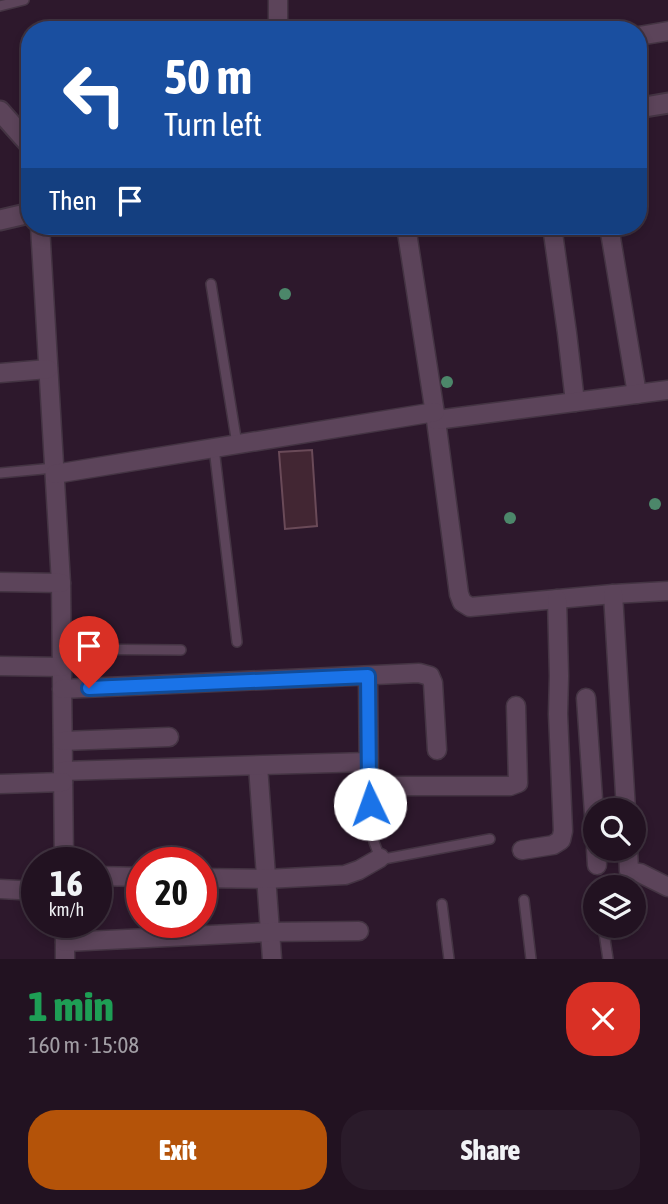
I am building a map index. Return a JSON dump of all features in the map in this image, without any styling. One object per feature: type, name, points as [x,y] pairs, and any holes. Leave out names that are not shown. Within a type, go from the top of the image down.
[{"type":"street","points":[[278,0],[278,21]]},
{"type":"street","points":[[647,35],[668,32]]},
{"type":"street","points":[[647,107],[668,103]]},
{"type":"street","points":[[0,111],[21,135]]},
{"type":"street","points":[[1,214],[21,213]]},
{"type":"street","points":[[41,235],[61,583],[64,847]]},
{"type":"street","points":[[407,235],[462,602],[470,607],[668,591]]},
{"type":"street","points":[[553,235],[575,402]]},
{"type":"street","points":[[611,235],[636,394]]},
{"type":"street","points":[[0,373],[48,369]]},
{"type":"street","points":[[55,471],[436,416],[668,390]]},
{"type":"street","points":[[0,582],[61,583]]},
{"type":"street","points":[[613,594],[625,798]]},
{"type":"street","points":[[522,850],[554,845],[561,840],[563,831],[557,599]]},
{"type":"street","points":[[0,666],[62,667]]},
{"type":"street","points":[[62,689],[419,673],[430,676],[433,683],[437,750]]},
{"type":"street","points":[[368,676],[369,786],[510,786],[518,783],[516,706]]},
{"type":"street","points":[[586,698],[594,798]]},
{"type":"street","points":[[63,741],[169,737]]},
{"type":"street","points":[[0,784],[63,777],[368,762]]},
{"type":"street","points":[[258,766],[272,959]]},
{"type":"street","points":[[561,781],[593,779]]},
{"type":"street","points":[[217,878],[266,879],[345,874],[359,870],[380,858]]},
{"type":"street","points":[[629,861],[629,870],[668,887]]},
{"type":"street","points":[[0,890],[21,891]]},
{"type":"street","points":[[65,951],[270,932],[359,931]]},
{"type":"lane","points":[[0,6],[24,0]]},
{"type":"lane","points":[[211,284],[237,444]]},
{"type":"lane","points":[[214,448],[237,642]]},
{"type":"lane","points":[[0,473],[55,471]]},
{"type":"lane","points":[[62,649],[181,650]]},
{"type":"lane","points":[[369,786],[374,842],[380,858],[490,839]]},
{"type":"lane","points":[[524,900],[531,959]]},
{"type":"lane","points":[[442,904],[449,959]]},
{"type":"lane","points":[[605,938],[608,959]]},
{"type":"building","points":[[312,450],[317,526],[285,529],[279,452]]},
{"type":"route","points":[[89,688],[368,676],[370,804]]}]
